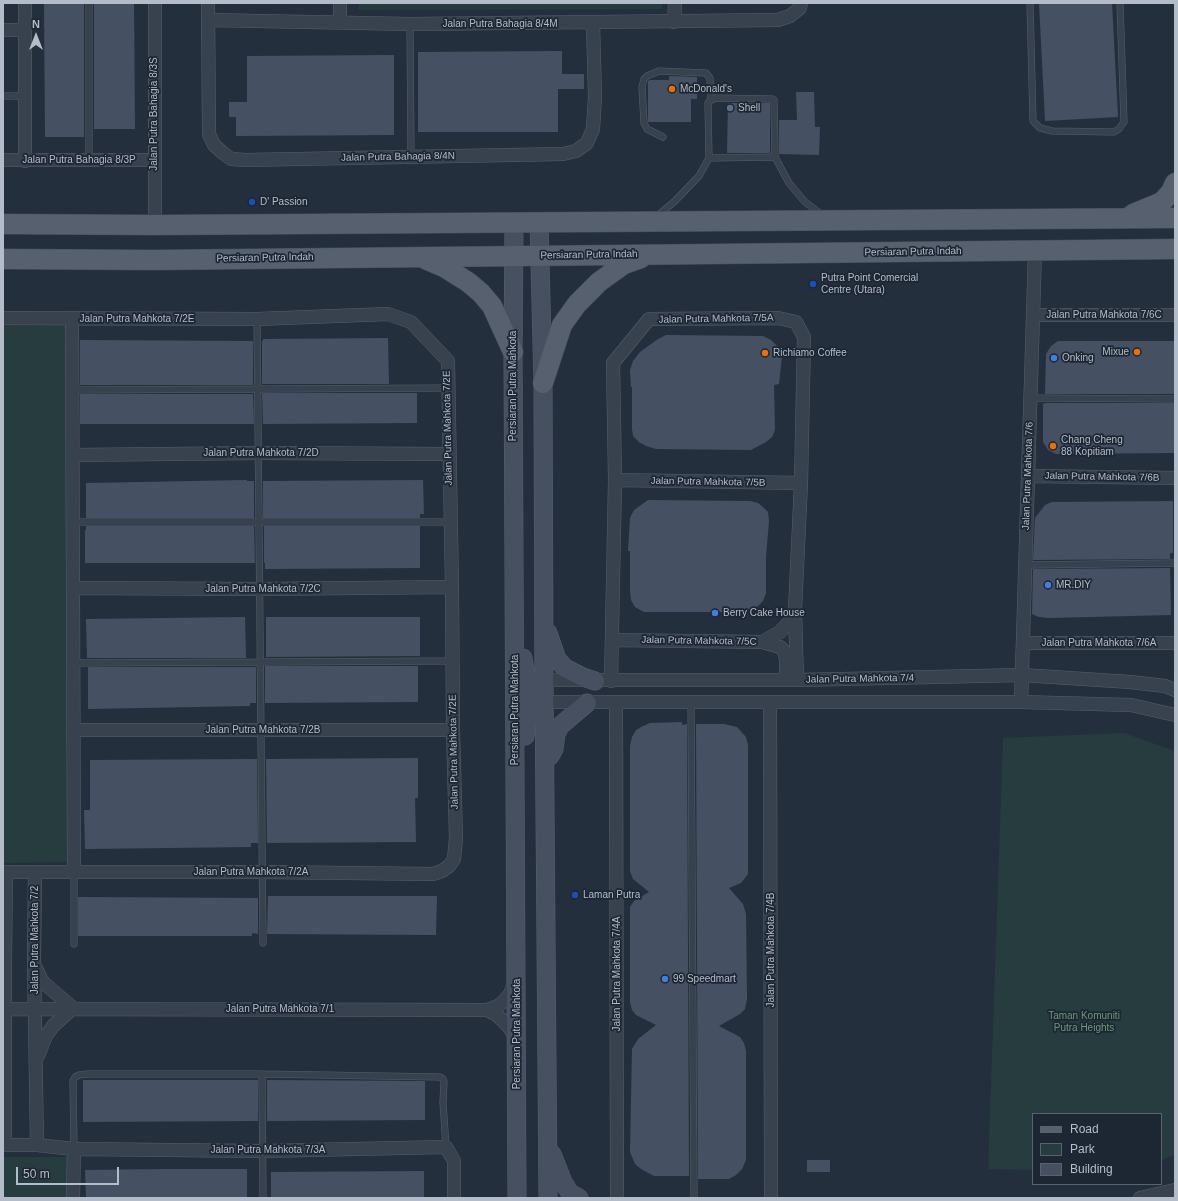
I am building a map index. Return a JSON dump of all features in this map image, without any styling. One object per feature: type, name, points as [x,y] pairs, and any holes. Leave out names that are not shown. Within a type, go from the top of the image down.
[{"type":"main road","points":[[1120,218],[1162,202],[1171,192],[1175,183]]},
{"type":"main road","points":[[3,224],[155,225],[1175,218]]},
{"type":"main road","name":"Persiaran Putra Indah","points":[[3,259],[153,260],[1175,249]]},
{"type":"main road","points":[[543,383],[562,325],[577,304],[599,282],[624,264],[648,255]]},
{"type":"main road","points":[[419,256],[444,266],[468,282],[481,293],[492,306],[513,352]]},
{"type":"street","points":[[25,3],[25,161]]},
{"type":"street","name":"Jalan Putra Bahagia 8/3S","points":[[155,3],[155,225]]},
{"type":"street","name":"Jalan Putra Bahagia 8/4N","points":[[208,3],[209,134],[214,145],[231,158],[245,160],[563,154],[576,151],[587,143],[593,129],[595,97],[593,23]]},
{"type":"street","points":[[340,3],[340,22]]},
{"type":"street","points":[[674,22],[675,3]]},
{"type":"street","name":"Jalan Putra Bahagia 8/4M","points":[[208,20],[410,24],[778,20],[790,16],[800,8],[801,3]]},
{"type":"street","points":[[3,30],[25,30]]},
{"type":"street","name":"Jalan Putra Bahagia 8/3P","points":[[3,160],[154,160]]},
{"type":"street","name":"Persiaran Putra Mahkota","points":[[514,222],[513,352],[517,1198]]},
{"type":"street","points":[[515,770],[522,763],[537,698],[544,680],[543,383],[539,222]]},
{"type":"street","name":"Jalan Putra Mahkota 7/6","points":[[1021,702],[1035,250]]},
{"type":"street","name":"Jalan Putra Mahkota 7/2E","points":[[3,318],[257,319],[388,314],[411,322],[448,361],[448,454],[452,587],[453,730],[456,838]]},
{"type":"street","name":"Jalan Putra Mahkota 7/6C","points":[[1033,315],[1175,315]]},
{"type":"street","name":"Jalan Putra Mahkota 7/5A","points":[[603,681],[613,640],[615,480],[613,363],[649,320],[778,318],[796,322],[804,337],[801,483],[792,680]]},
{"type":"street","points":[[72,319],[72,730],[74,872]]},
{"type":"street","name":"Jalan Putra Mahkota 7/2D","points":[[73,455],[259,453],[448,454]]},
{"type":"street","name":"Jalan Putra Mahkota 7/6B","points":[[1028,476],[1175,478]]},
{"type":"street","name":"Jalan Putra Mahkota 7/5B","points":[[615,480],[801,483]]},
{"type":"street","name":"Jalan Putra Mahkota 7/2C","points":[[73,588],[260,589],[452,587]]},
{"type":"street","points":[[514,610],[522,633],[524,664],[537,698],[545,767],[548,1198]]},
{"type":"street","name":"Jalan Putra Mahkota 7/5C","points":[[613,640],[762,642],[780,632],[791,620],[795,610]]},
{"type":"street","points":[[544,621],[553,643],[557,659],[565,668],[582,677],[603,681]]},
{"type":"street","points":[[762,642],[780,647],[784,651],[792,680]]},
{"type":"street","name":"Jalan Putra Mahkota 7/6A","points":[[1023,643],[1175,643]]},
{"type":"street","name":"Jalan Putra Mahkota 7/4","points":[[544,680],[792,680],[1022,675],[1130,682],[1165,686],[1175,690]]},
{"type":"street","points":[[537,698],[587,703],[1021,702],[1131,705],[1175,715]]},
{"type":"street","name":"Jalan Putra Mahkota 7/4A","points":[[616,702],[617,1198]]},
{"type":"street","name":"Jalan Putra Mahkota 7/4B","points":[[770,702],[771,1198]]},
{"type":"street","points":[[545,767],[554,749],[556,734],[560,726],[587,703]]},
{"type":"street","name":"Jalan Putra Mahkota 7/2B","points":[[72,730],[453,730]]},
{"type":"street","name":"Jalan Putra Mahkota 7/2A","points":[[4,872],[262,872],[433,874],[442,871],[449,866],[454,859],[456,838]]},
{"type":"street","points":[[4,872],[4,1058],[6,1075],[4,1145]]},
{"type":"street","name":"Jalan Putra Mahkota 7/2","points":[[35,872],[34,960],[36,1008],[37,1145]]},
{"type":"street","points":[[34,960],[41,979],[73,1008],[53,1026],[46,1036],[36,1062]]},
{"type":"street","name":"Jalan Putra Mahkota 7/1","points":[[4,1008],[487,1010],[498,1006],[505,1000],[510,994],[517,978]]},
{"type":"street","points":[[487,1010],[497,1015],[509,1027],[517,1039]]},
{"type":"street","points":[[517,1127],[526,1157],[526,1192],[528,1198]]},
{"type":"street","points":[[548,1142],[556,1165],[570,1193],[580,1198]]},
{"type":"street","name":"Jalan Putra Mahkota 7/3A","points":[[4,1145],[37,1145],[74,1149],[264,1151],[446,1147]]},
{"type":"street","points":[[446,1147],[454,1161],[454,1198]]},
{"type":"street","points":[[73,1198],[74,1149]]},
{"type":"street","points":[[1140,1198],[1175,1190]]},
{"type":"lane","points":[[89,3],[89,161]]},
{"type":"lane","points":[[1030,3],[1033,121],[1040,128],[1052,131],[1114,132],[1119,129],[1124,122],[1120,3]]},
{"type":"lane","points":[[410,24],[411,157]]},
{"type":"lane","points":[[650,221],[675,200],[699,176],[708,158],[708,103],[711,100],[710,78],[706,73],[659,71],[644,79],[642,87],[644,123],[647,129],[651,132],[663,137]]},
{"type":"lane","points":[[3,96],[25,96]]},
{"type":"lane","points":[[711,100],[716,98],[774,100],[775,157],[789,183],[805,202],[829,220]]},
{"type":"lane","points":[[708,158],[775,157]]},
{"type":"lane","points":[[257,319],[263,943]]},
{"type":"lane","points":[[73,390],[448,388]]},
{"type":"lane","points":[[1030,398],[1175,399]]},
{"type":"lane","points":[[73,522],[450,522]]},
{"type":"lane","points":[[1025,565],[1175,562]]},
{"type":"lane","points":[[73,663],[452,661]]},
{"type":"lane","points":[[691,702],[694,1198]]},
{"type":"lane","points":[[74,872],[74,944]]},
{"type":"lane","points":[[74,1149],[73,1081],[79,1075],[88,1074],[262,1074],[440,1077],[444,1082],[443,1102],[446,1147]]},
{"type":"lane","points":[[262,1074],[264,1151],[263,1198]]},
{"type":"green space","points":[[359,3],[662,3],[662,9],[359,10]]},
{"type":"green space","points":[[3,324],[68,324],[70,862],[3,863]]},
{"type":"green space","name":"Taman Komuniti Putra Heights","points":[[1124,733],[1175,751],[1175,1155],[1162,1160],[1162,1113],[1032,1113],[1032,1170],[988,1169],[1003,738]]},
{"type":"green space","points":[[3,1157],[69,1157],[68,1198],[3,1198]]},
{"type":"building","points":[[44,3],[84,3],[84,137],[45,137]]},
{"type":"building","points":[[94,3],[134,3],[135,129],[94,129]]},
{"type":"building","points":[[1039,3],[1112,3],[1118,117],[1045,121]]},
{"type":"building","points":[[562,51],[562,74],[584,74],[584,89],[558,89],[558,132],[418,132],[418,52]]},
{"type":"building","points":[[394,55],[394,135],[236,136],[236,117],[229,117],[229,102],[247,102],[247,56]]},
{"type":"building","name":"McDonald's","points":[[669,76],[697,77],[697,99],[691,99],[691,122],[648,122],[648,81],[669,80]]},
{"type":"building","points":[[796,92],[814,92],[815,127],[820,127],[819,155],[779,154],[779,120],[797,120]]},
{"type":"building","points":[[728,103],[770,103],[770,153],[727,153]]},
{"type":"building","points":[[666,335],[763,336],[771,340],[778,347],[782,356],[779,384],[774,385],[775,430],[772,437],[751,450],[656,449],[639,442],[633,436],[632,429],[632,387],[630,370],[633,361],[640,352]]},
{"type":"building","points":[[388,338],[389,384],[262,384],[263,339]]},
{"type":"building","points":[[80,340],[253,341],[253,385],[80,385]]},
{"type":"building","points":[[1058,341],[1175,341],[1174,394],[1045,394],[1046,354],[1051,346]]},
{"type":"building","points":[[262,393],[417,393],[417,423],[263,424]]},
{"type":"building","points":[[80,394],[253,394],[254,424],[80,424]]},
{"type":"building","points":[[1174,403],[1174,453],[1056,454],[1048,450],[1043,442],[1043,404]]},
{"type":"building","points":[[423,480],[424,514],[420,514],[420,518],[263,518],[263,481]]},
{"type":"building","points":[[254,481],[254,518],[86,518],[86,483]]},
{"type":"building","points":[[648,500],[750,501],[758,503],[763,507],[768,512],[769,521],[766,557],[766,593],[763,601],[758,606],[745,612],[644,612],[635,607],[631,600],[630,590],[630,551],[628,551],[630,518],[634,510]]},
{"type":"building","points":[[1173,501],[1173,553],[1170,553],[1170,559],[1033,560],[1035,518],[1045,505],[1052,502]]},
{"type":"building","points":[[86,526],[254,526],[255,563],[85,563]]},
{"type":"building","points":[[264,526],[420,526],[420,568],[265,569]]},
{"type":"building","points":[[1170,568],[1171,615],[1049,618],[1039,617],[1032,614],[1033,569]]},
{"type":"building","points":[[245,617],[246,658],[87,658],[86,619]]},
{"type":"building","points":[[266,617],[420,617],[420,656],[266,657]]},
{"type":"building","points":[[265,666],[418,666],[418,702],[265,703]]},
{"type":"building","points":[[88,667],[256,667],[256,703],[250,703],[250,706],[88,709]]},
{"type":"building","points":[[682,722],[682,725],[687,724],[689,1176],[654,1176],[635,1164],[630,1152],[632,1049],[638,1039],[656,1025],[636,1015],[632,1010],[630,1002],[630,907],[634,901],[649,892],[633,879],[630,871],[630,746],[632,737],[636,730],[643,726],[650,723]]},
{"type":"building","points":[[696,724],[724,724],[737,727],[746,737],[748,745],[748,874],[741,883],[729,888],[743,904],[746,914],[747,999],[745,1009],[740,1014],[719,1026],[740,1037],[744,1043],[746,1051],[746,1160],[742,1169],[729,1179],[698,1179]]},
{"type":"building","points":[[418,758],[418,798],[415,798],[416,842],[267,843],[266,759]]},
{"type":"building","points":[[257,759],[258,843],[251,843],[251,847],[85,849],[84,810],[90,810],[90,760]]},
{"type":"building","points":[[268,896],[437,896],[436,935],[267,934]]},
{"type":"building","points":[[78,897],[258,898],[258,934],[252,933],[252,936],[78,936]]},
{"type":"building","points":[[83,1080],[258,1080],[258,1121],[83,1122]]},
{"type":"building","points":[[267,1080],[425,1081],[425,1120],[267,1121]]},
{"type":"building","points":[[807,1160],[830,1160],[830,1172],[807,1172]]},
{"type":"building","points":[[247,1169],[247,1198],[86,1198],[85,1170]]},
{"type":"building","points":[[424,1171],[424,1198],[271,1198],[271,1172]]},
{"type":"place","name":"McDonald's","points":[[672,89]]},
{"type":"place","name":"Shell","points":[[730,108]]},
{"type":"place","name":"D' Passion","points":[[252,202]]},
{"type":"place","name":"Putra Point Comercial Centre (Utara)","points":[[813,284]]},
{"type":"place","name":"Mixue","points":[[1137,352]]},
{"type":"place","name":"Richiamo Coffee","points":[[765,353]]},
{"type":"place","name":"Onking","points":[[1054,358]]},
{"type":"place","name":"Chang Cheng 88 Kopitiam","points":[[1053,446]]},
{"type":"place","name":"MR.DIY","points":[[1048,585]]},
{"type":"place","name":"Berry Cake House","points":[[715,613]]},
{"type":"place","name":"Laman Putra","points":[[575,895]]},
{"type":"place","name":"99 Speedmart","points":[[665,979]]}]
